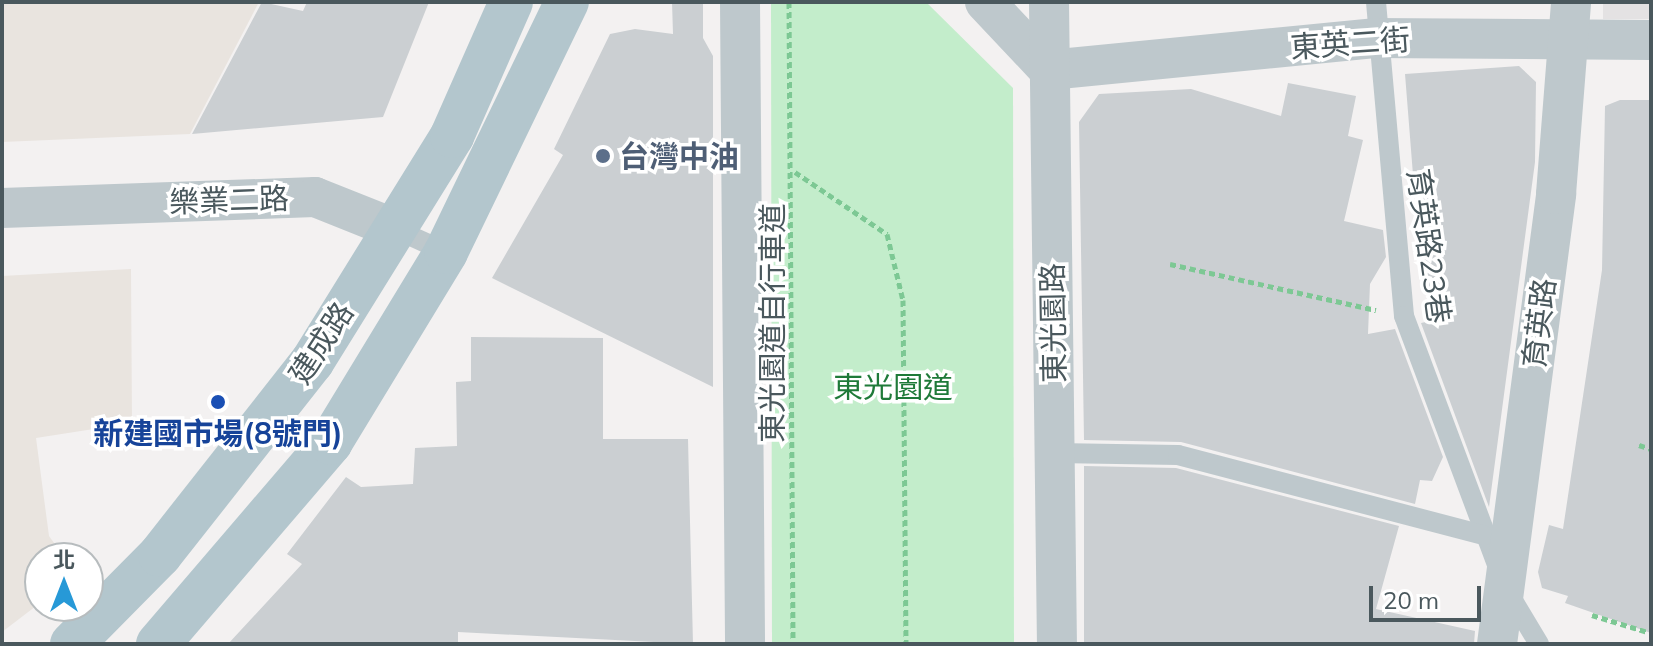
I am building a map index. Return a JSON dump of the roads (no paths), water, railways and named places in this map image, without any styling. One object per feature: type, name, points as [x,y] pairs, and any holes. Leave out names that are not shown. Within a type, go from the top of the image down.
[{"type":"main road","name":"建成路","points":[[72,644],[160,555],[312,362],[452,136],[511,2]]},
{"type":"main road","name":"建成路","points":[[158,644],[330,443],[446,252],[567,2]]},
{"type":"street","points":[[740,2],[745,644]]},
{"type":"street","points":[[985,2],[1049,70]]},
{"type":"street","name":"東光園路","points":[[1049,2],[1057,644]]},
{"type":"street","name":"東英二街","points":[[1049,70],[1375,20],[1571,20],[1651,40]]},
{"type":"street","name":"育英路","points":[[1497,644],[1506,589],[1571,20]]},
{"type":"street","name":"樂業二路","points":[[2,208],[315,197],[393,228]]},
{"type":"lane","name":"育英路23巷","points":[[1375,20],[1404,316],[1506,589],[1539,644]]},
{"type":"lane","name":"樂業二路","points":[[393,228],[446,252]]},
{"type":"lane","points":[[1055,453],[1178,455],[1484,535]]},
{"type":"place","name":"台灣中油","points":[[603,156]]},
{"type":"place","name":"新建國市場(8號門)","points":[[218,402]]},
{"type":"park label","name":"東光園道","points":[[893,387]]}]
